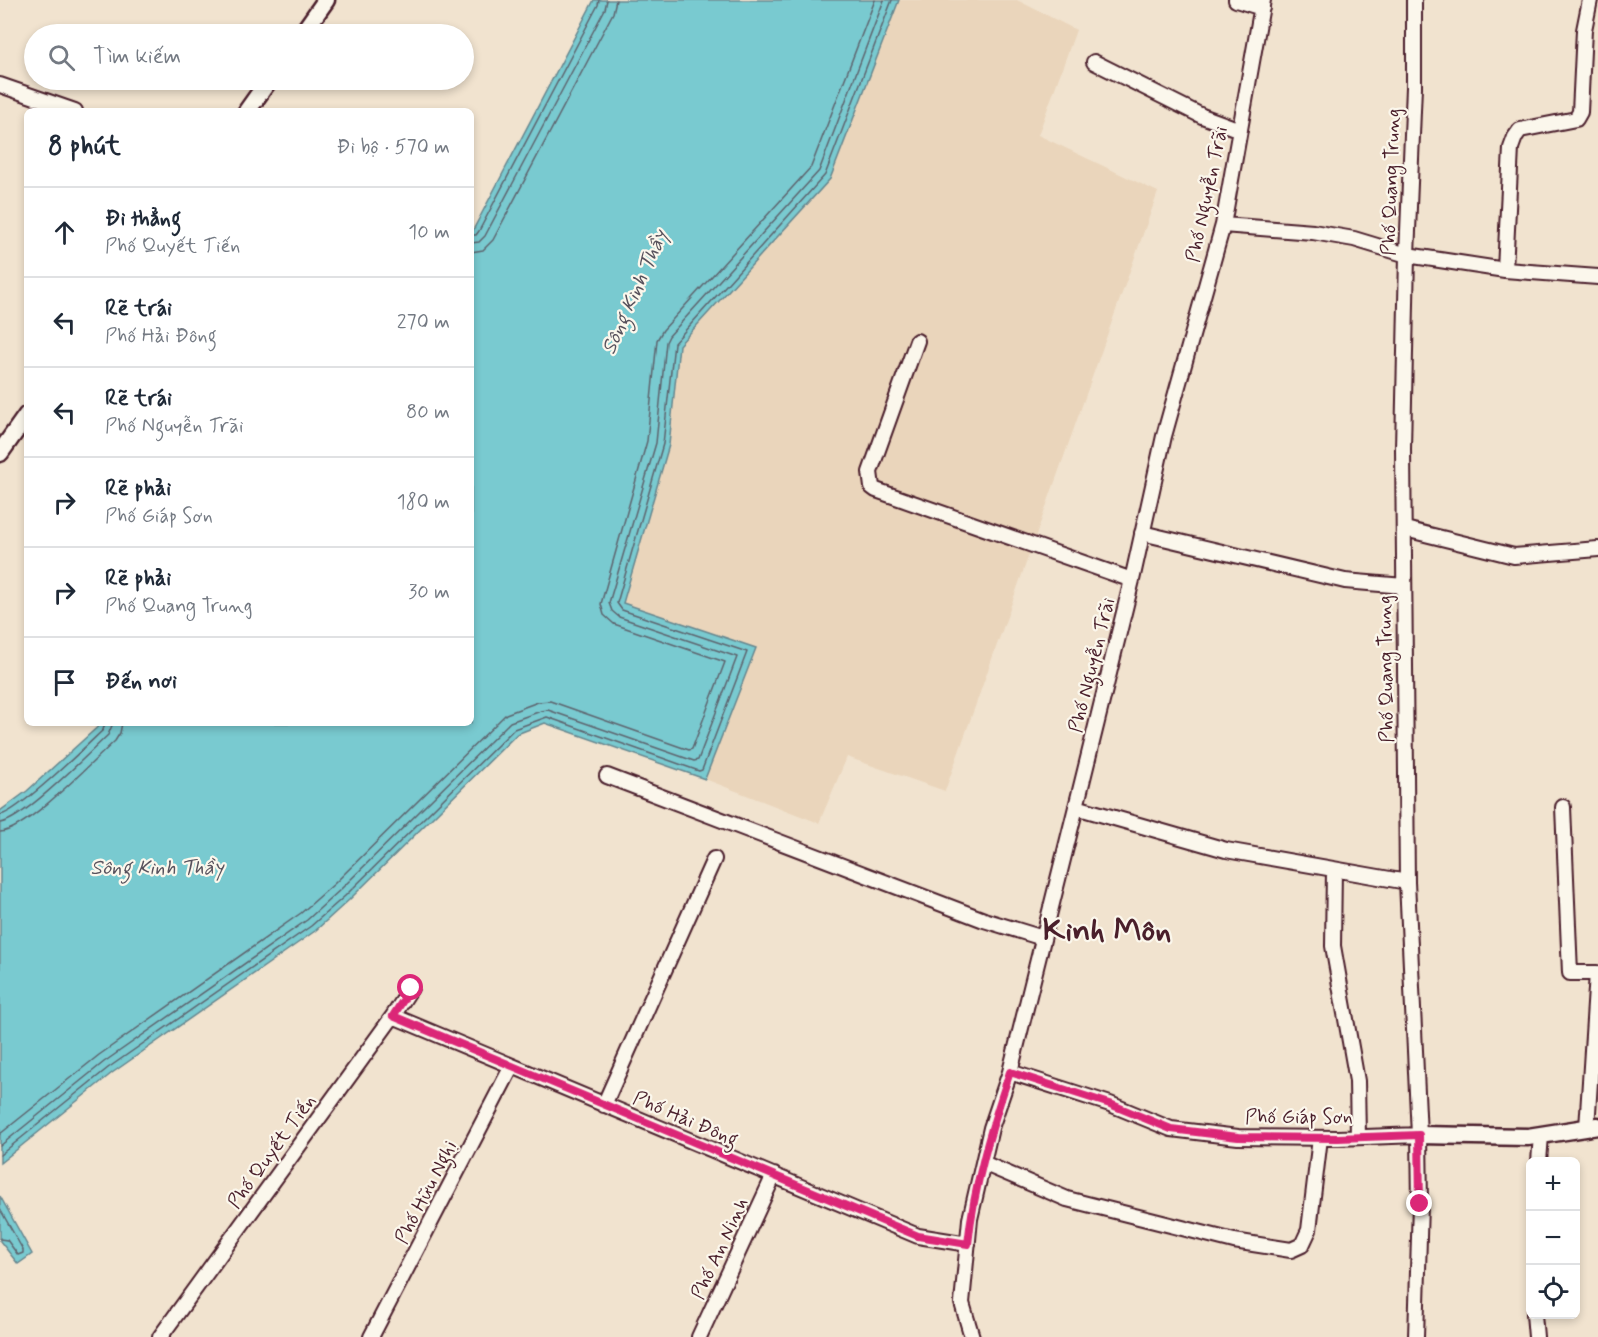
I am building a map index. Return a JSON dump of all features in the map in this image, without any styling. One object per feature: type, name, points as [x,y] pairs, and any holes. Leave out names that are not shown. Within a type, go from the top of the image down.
[{"type":"street","points":[[309,24],[326,0]]},
{"type":"street","points":[[1236,0],[1262,4]]},
{"type":"street","name":"Phố Quang Trung","points":[[1414,0],[1414,87],[1407,255],[1403,449],[1407,882],[1419,1135],[1420,1204],[1416,1337]]},
{"type":"street","points":[[1505,270],[1511,148],[1520,130],[1568,122],[1576,119],[1580,112],[1584,30],[1590,0]]},
{"type":"street","name":"Phố Nguyễn Trãi","points":[[972,1337],[962,1303],[970,1219],[991,1128],[1010,1072],[1076,807],[1132,580],[1164,436],[1223,225],[1262,4]]},
{"type":"street","points":[[1094,62],[1202,116],[1240,130]]},
{"type":"street","points":[[0,85],[66,108]]},
{"type":"street","points":[[249,108],[262,90]]},
{"type":"street","points":[[1223,225],[1323,234],[1354,239],[1407,255],[1505,270],[1598,278]]},
{"type":"street","points":[[917,341],[870,472],[872,487],[1132,580]]},
{"type":"street","points":[[0,453],[24,419]]},
{"type":"street","points":[[1405,529],[1515,556],[1598,549]]},
{"type":"street","points":[[1142,533],[1345,581],[1404,586]]},
{"type":"street","points":[[607,776],[984,920],[1043,938]]},
{"type":"street","points":[[1076,807],[1226,850],[1407,882]]},
{"type":"street","points":[[1563,807],[1570,973],[1597,974],[1593,1127]]},
{"type":"street","points":[[604,1104],[714,859]]},
{"type":"street","points":[[1334,869],[1333,946],[1356,1081],[1358,1137]]},
{"type":"street","name":"Phố Quyết Tiến","points":[[160,1337],[411,988]]},
{"type":"street","name":"Phố Hải Đông","points":[[393,1016],[918,1236],[968,1244]]},
{"type":"street","name":"Phố Hữu Nghị","points":[[371,1337],[512,1066]]},
{"type":"street","name":"Phố Giáp Sơn","points":[[1010,1072],[1110,1104],[1171,1129],[1238,1137],[1320,1138],[1419,1135],[1528,1137],[1593,1127]]},
{"type":"street","points":[[1539,1157],[1540,1135]]},
{"type":"street","points":[[983,1163],[1067,1199],[1234,1241],[1291,1250],[1302,1245],[1309,1230],[1320,1138]]},
{"type":"street","name":"Phố An Ninh","points":[[699,1337],[774,1175]]},
{"type":"street","points":[[1534,1319],[1536,1337]]},
{"type":"shaded area","points":[[899,0],[1017,0],[1076,30],[1038,135],[1158,192],[945,791],[847,757],[819,823],[705,779],[756,648],[623,604],[669,445],[679,345],[830,179]]},
{"type":"water","name":"Sông Kinh Thầy","points":[[594,0],[899,0],[830,179],[679,345],[669,445],[623,603],[756,648],[705,779],[545,723],[517,734],[315,931],[112,1073],[0,1163],[0,811],[27,791],[99,726],[474,726],[474,228]]},
{"type":"water","points":[[0,1196],[32,1254],[18,1264],[0,1241]]},
{"type":"district","name":"Kinh Môn","points":[[1107,929]]},
{"type":"route","points":[[411,988],[393,1016],[918,1236],[968,1244],[970,1219],[991,1128],[1010,1072],[1110,1104],[1171,1129],[1238,1137],[1338,1138],[1419,1135],[1420,1204]]}]
